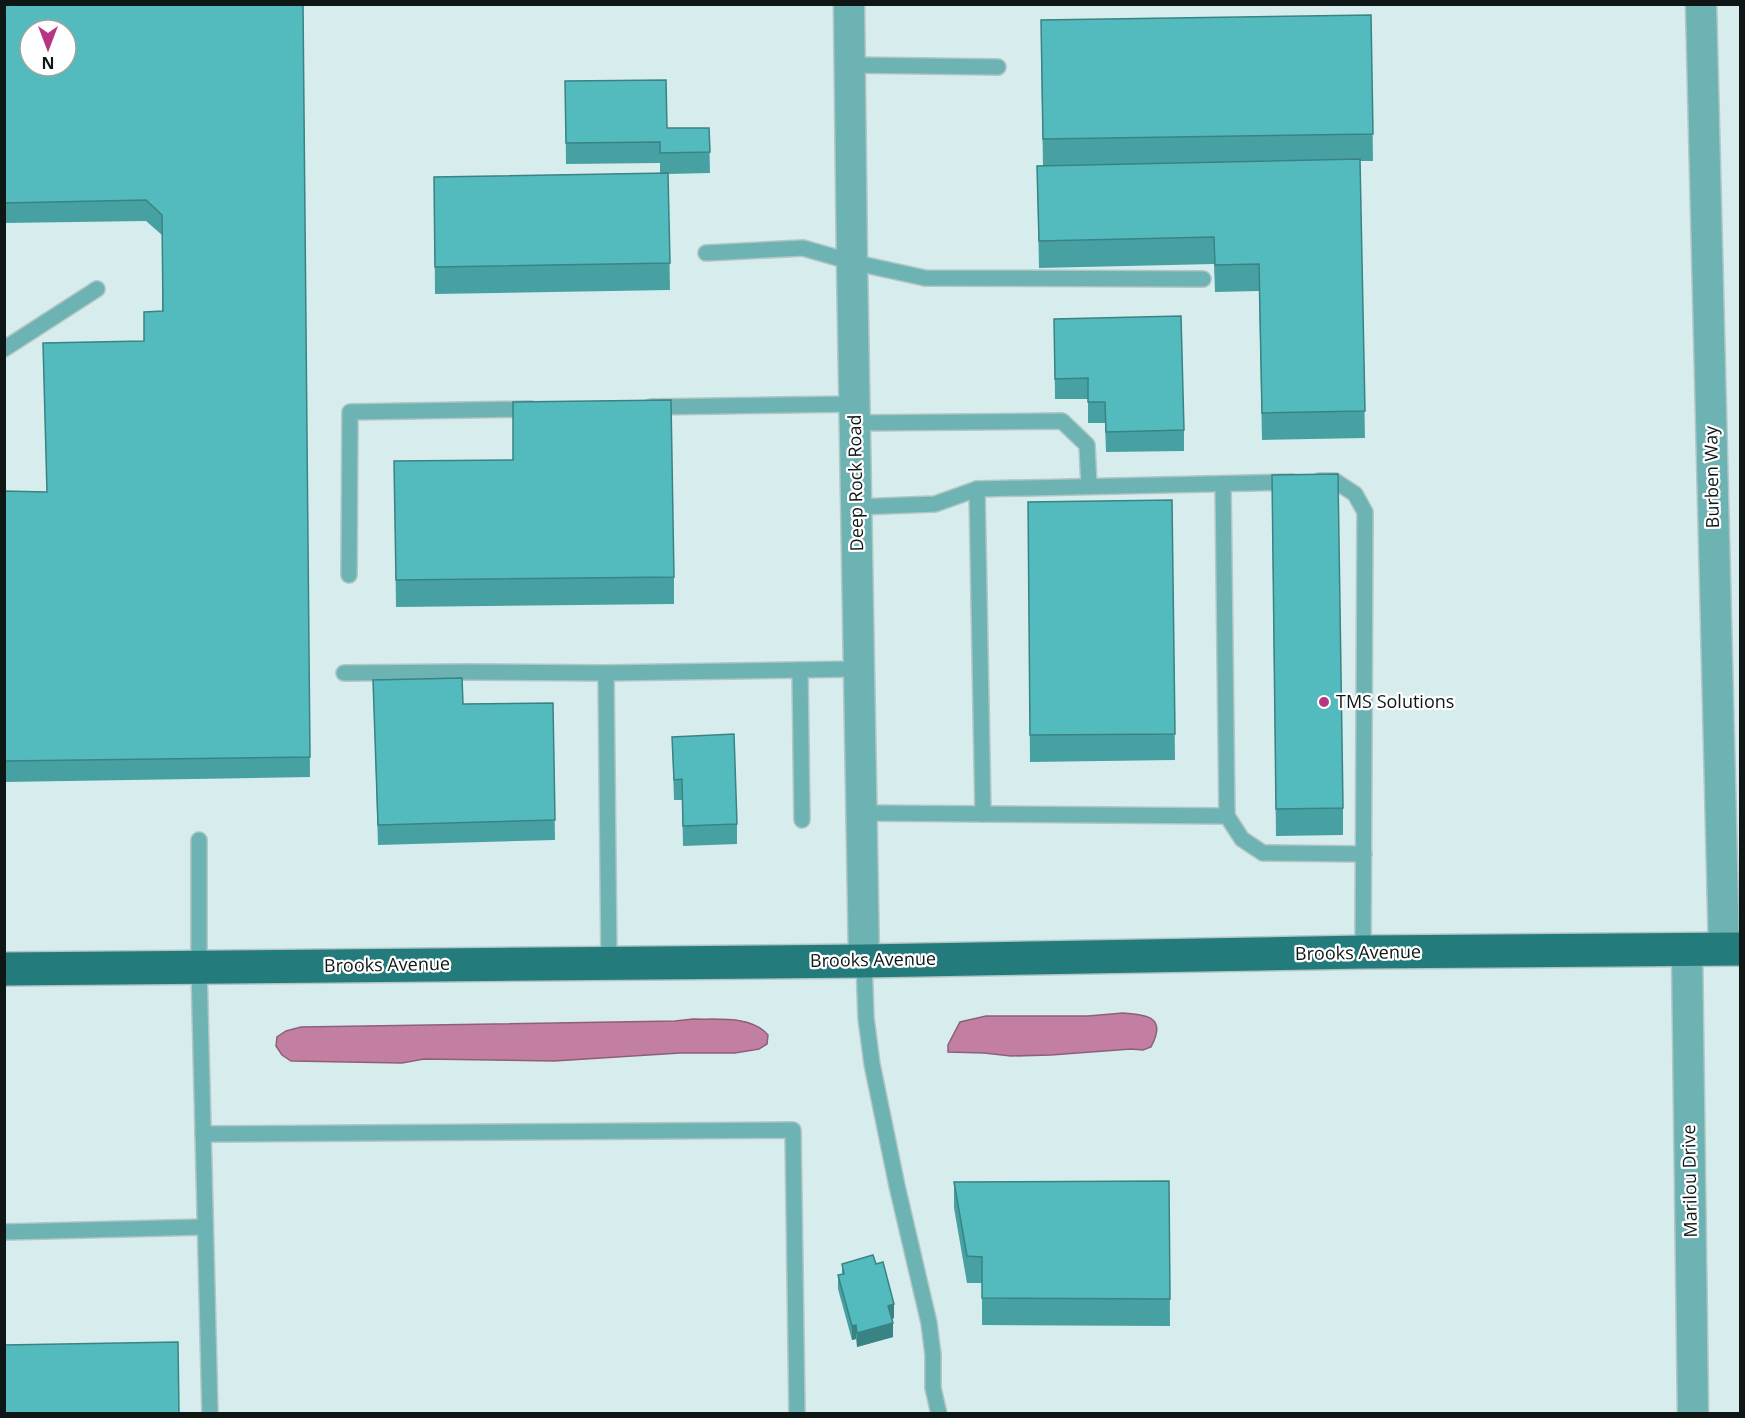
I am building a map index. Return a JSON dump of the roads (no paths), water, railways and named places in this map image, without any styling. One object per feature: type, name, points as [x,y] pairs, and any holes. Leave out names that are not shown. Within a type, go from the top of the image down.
[{"type":"main road","name":"Brooks Avenue","points":[[4,969],[864,961],[1363,952],[1732,949]]},
{"type":"street","name":"Deep Rock Road","points":[[849,4],[864,961]]},
{"type":"street","name":"Burben Way","points":[[1701,4],[1732,949]]},
{"type":"street","name":"Marilou Drive","points":[[1688,949],[1693,1413]]},
{"type":"lane","points":[[850,65],[998,67]]},
{"type":"lane","points":[[706,253],[803,248],[852,262],[925,278],[1203,279]]},
{"type":"lane","points":[[4,349],[97,290]]},
{"type":"lane","points":[[632,408],[1062,421],[1087,445],[1089,486]]},
{"type":"lane","points":[[349,575],[350,412],[550,409]]},
{"type":"lane","points":[[857,507],[935,504],[977,489],[1089,486],[1335,481],[1355,494],[1365,512],[1363,952]]},
{"type":"lane","points":[[1223,484],[1227,816],[1242,839],[1263,853],[1364,854]]},
{"type":"lane","points":[[977,489],[982,814]]},
{"type":"lane","points":[[344,673],[606,673],[859,669]]},
{"type":"lane","points":[[800,670],[802,820]]},
{"type":"lane","points":[[606,673],[609,963]]},
{"type":"lane","points":[[862,813],[1227,816]]},
{"type":"lane","points":[[199,840],[199,967],[210,1413]]},
{"type":"lane","points":[[864,961],[866,1018],[872,1064],[897,1186],[929,1323],[933,1355],[933,1388],[939,1413]]},
{"type":"lane","points":[[203,1134],[793,1130],[796,1413]]},
{"type":"lane","points":[[4,1232],[205,1227]]},
{"type":"place","name":"TMS Solutions","points":[[1324,702]]}]
